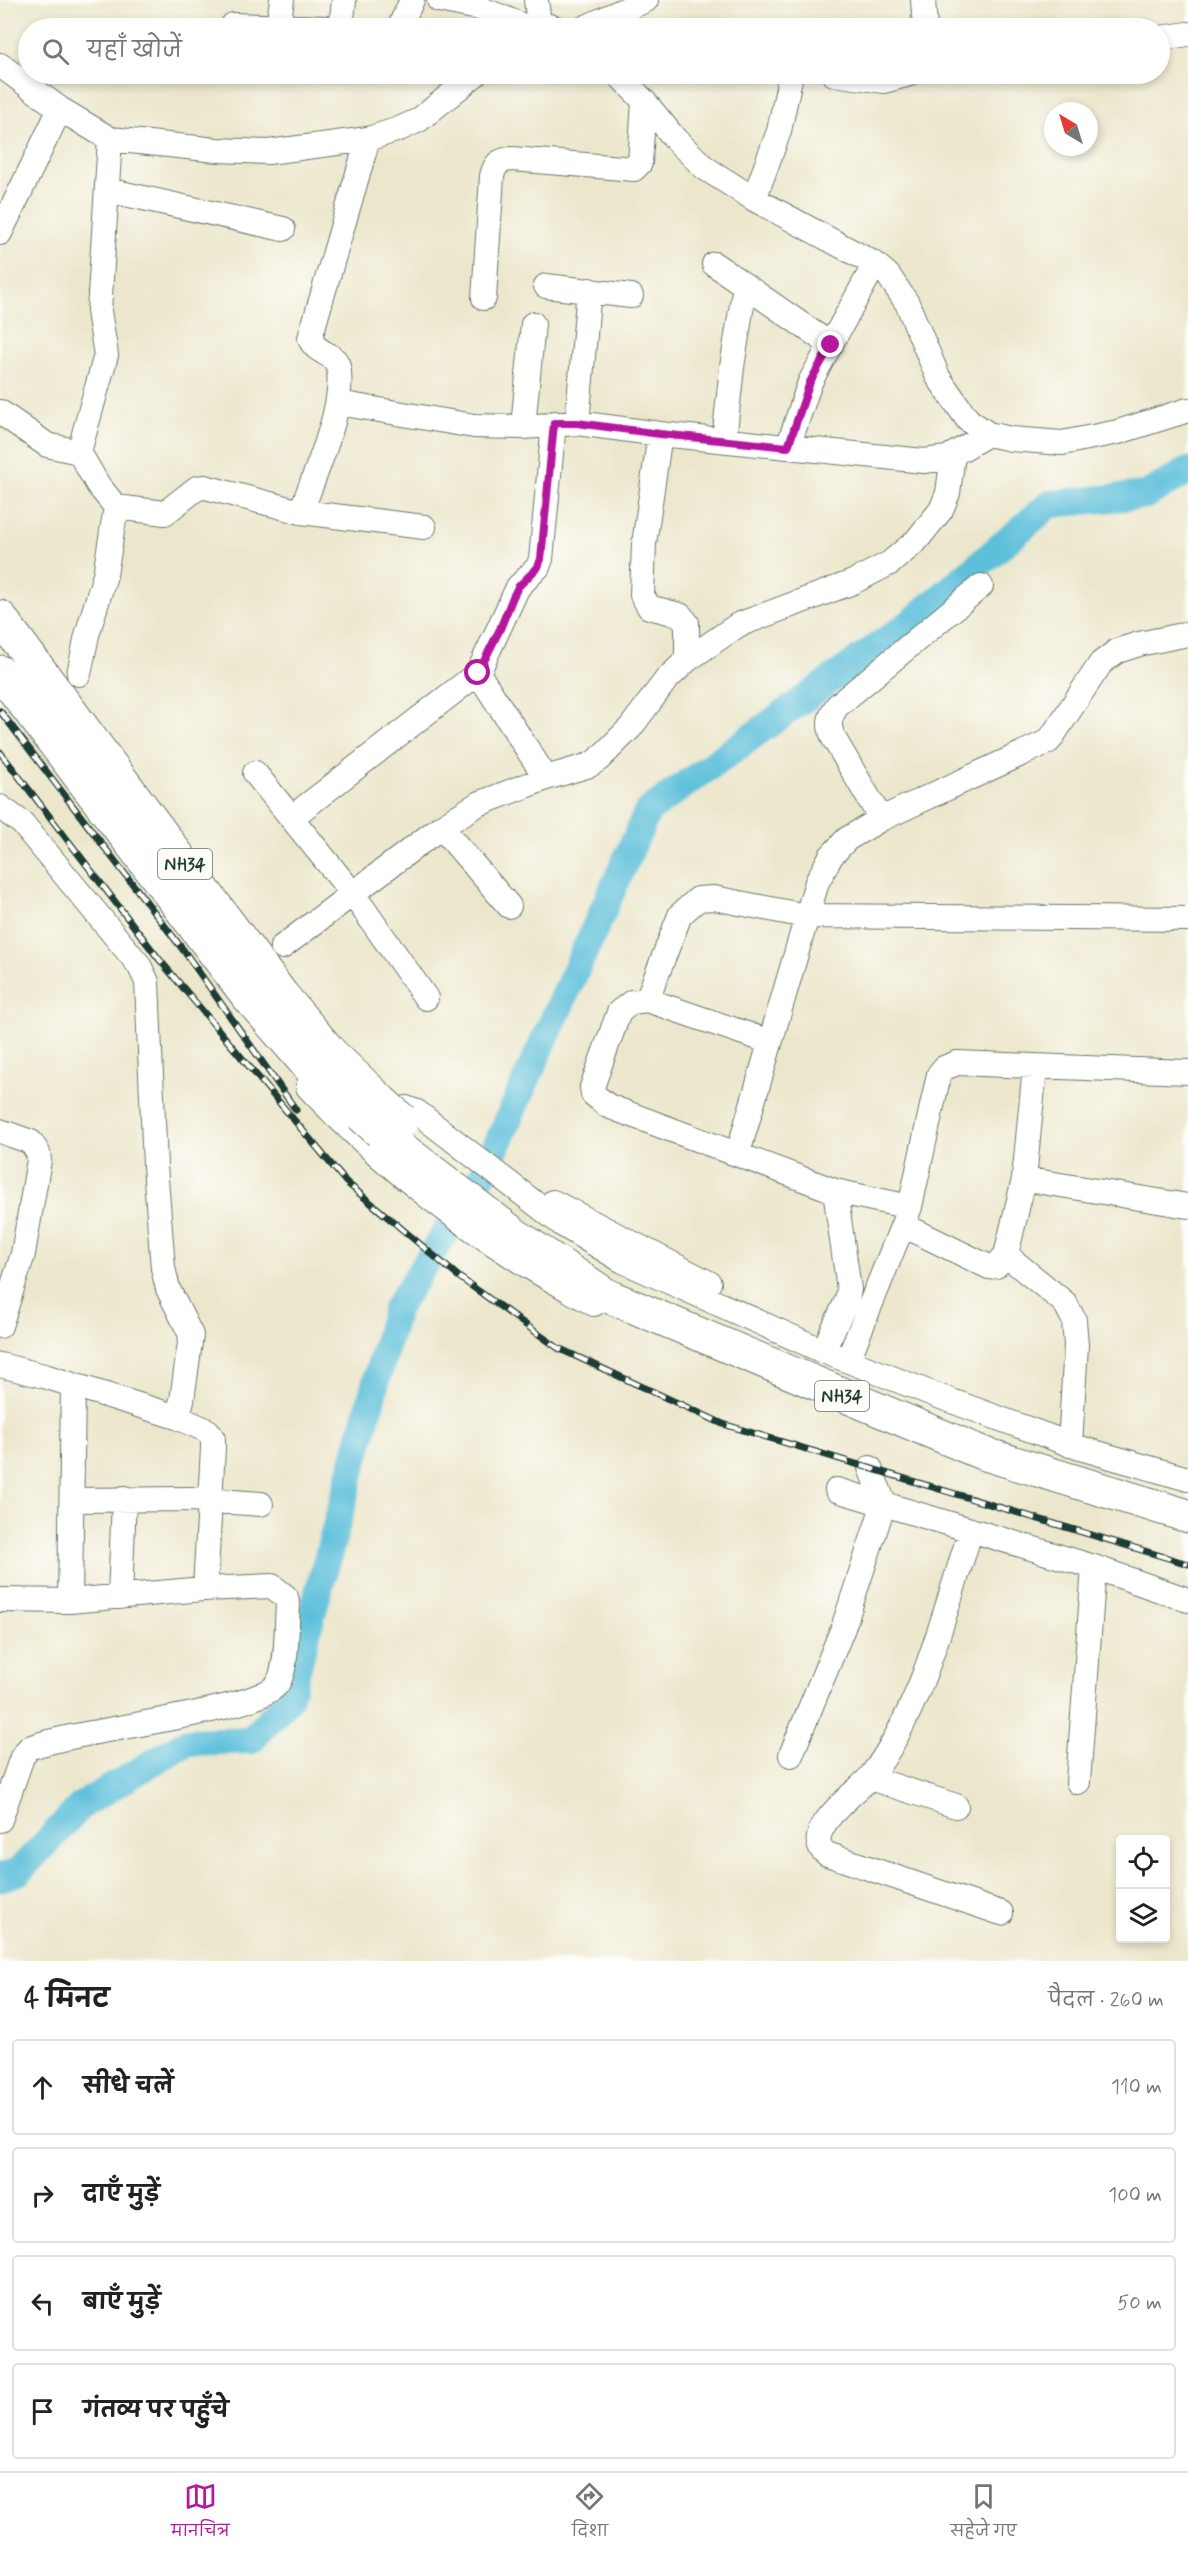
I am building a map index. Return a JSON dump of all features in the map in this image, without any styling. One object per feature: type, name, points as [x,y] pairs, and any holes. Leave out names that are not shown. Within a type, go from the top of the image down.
[{"type":"highway","name":"NH34","points":[[0,617],[282,995],[331,1053],[376,1121]]},
{"type":"highway","name":"NH34","points":[[0,672],[250,999],[324,1084],[442,1167],[529,1213],[617,1276],[994,1439],[1188,1496]]},
{"type":"highway","name":"NH34","points":[[529,1213],[608,1296],[724,1343],[926,1432],[1046,1474],[1188,1516]]},
{"type":"street","points":[[279,18],[282,0]]},
{"type":"street","points":[[342,18],[344,0]]},
{"type":"street","points":[[404,18],[412,0]]},
{"type":"street","points":[[439,0],[521,18]]},
{"type":"street","points":[[606,18],[646,0]]},
{"type":"street","points":[[923,0],[924,18]]},
{"type":"street","points":[[1170,37],[1188,34]]},
{"type":"street","points":[[0,65],[18,78]]},
{"type":"street","points":[[26,84],[60,109],[110,139],[268,153],[368,139],[399,129],[419,120],[464,84]]},
{"type":"street","points":[[628,84],[676,140],[705,168],[814,234],[875,264],[888,275],[907,303],[938,377],[968,420],[988,434],[1011,439],[1062,443],[1118,432],[1188,410]]},
{"type":"street","points":[[754,199],[779,131],[789,84]]},
{"type":"street","points":[[484,298],[492,176],[495,165],[502,159],[512,159],[634,169],[640,163],[644,101]]},
{"type":"street","points":[[0,233],[60,109]]},
{"type":"street","points":[[110,139],[99,311],[106,355],[79,452],[98,485],[116,507],[165,513],[197,488],[205,487],[301,512],[424,526]]},
{"type":"street","points":[[301,512],[330,433],[338,403],[336,361],[317,350],[310,338],[368,139]]},
{"type":"street","points":[[107,190],[283,229]]},
{"type":"street","points":[[714,264],[831,345]]},
{"type":"street","points":[[788,447],[810,382],[875,264]]},
{"type":"street","points":[[546,286],[631,296]]},
{"type":"street","points":[[724,440],[732,367],[745,286]]},
{"type":"street","points":[[291,818],[478,673],[518,587],[538,567],[589,290]]},
{"type":"street","points":[[523,428],[532,324]]},
{"type":"street","points":[[338,403],[474,426],[523,428],[566,423],[924,461],[947,458],[988,434]]},
{"type":"street","points":[[0,412],[47,445],[79,452]]},
{"type":"street","points":[[660,434],[644,544],[642,595],[649,607],[680,615],[687,623],[687,660]]},
{"type":"street","points":[[282,947],[441,827],[478,804],[546,778],[590,765],[599,759],[632,727],[658,690],[687,660],[738,625],[853,582],[890,563],[916,541],[941,510],[948,493],[953,455]]},
{"type":"street","points":[[79,674],[87,635],[105,575],[116,507]]},
{"type":"street","points":[[881,819],[832,737],[829,727],[830,717],[837,706],[981,586]]},
{"type":"street","points":[[738,1153],[806,916],[817,882],[831,856],[848,839],[881,819],[1049,741],[1101,663],[1117,651],[1188,633]]},
{"type":"street","points":[[478,673],[546,778]]},
{"type":"street","points":[[0,698],[276,1053],[442,1167]]},
{"type":"street","points":[[255,773],[353,894],[426,998]]},
{"type":"street","points":[[0,807],[22,823],[37,840],[139,965],[147,982],[155,1166],[163,1268],[168,1289],[191,1335],[182,1400],[177,1417]]},
{"type":"street","points":[[441,827],[508,906]]},
{"type":"street","points":[[647,1000],[680,915],[698,899],[714,898],[806,916],[1188,919]]},
{"type":"street","points":[[770,1042],[647,1000],[632,1002],[619,1012],[592,1087],[593,1094],[608,1106],[907,1216],[989,1267],[996,1266],[1005,1255],[1024,1179],[1035,1067]]},
{"type":"street","points":[[848,1360],[907,1216],[939,1074],[944,1068],[957,1063],[1188,1072]]},
{"type":"street","points":[[376,1121],[385,1114],[406,1108],[417,1112],[442,1167],[478,1232],[514,1258],[600,1308],[997,1468],[1188,1528]]},
{"type":"street","points":[[0,1131],[31,1142],[39,1161],[23,1254],[0,1326]]},
{"type":"street","points":[[1024,1179],[1188,1206]]},
{"type":"street","points":[[824,1347],[847,1300],[849,1288],[835,1191]]},
{"type":"street","points":[[529,1213],[563,1225],[622,1261],[824,1347],[848,1360],[1071,1445],[1188,1479]]},
{"type":"street","points":[[1005,1255],[1065,1303],[1074,1320],[1076,1345],[1071,1445]]},
{"type":"street","points":[[0,1365],[37,1373],[177,1417],[208,1431],[213,1439],[205,1588]]},
{"type":"street","points":[[70,1601],[73,1386]]},
{"type":"street","points":[[791,1755],[843,1628],[884,1503],[870,1468]]},
{"type":"street","points":[[837,1490],[1094,1567],[1188,1600]]},
{"type":"street","points":[[72,1500],[124,1498],[261,1504]]},
{"type":"street","points":[[120,1597],[124,1498]]},
{"type":"street","points":[[971,1530],[920,1685],[904,1723],[870,1778],[827,1820],[819,1838],[822,1851],[1001,1913]]},
{"type":"street","points":[[1078,1782],[1094,1567]]},
{"type":"street","points":[[0,1600],[70,1601],[205,1588],[272,1586],[280,1590],[288,1606],[282,1674],[277,1685],[265,1693],[230,1706],[29,1748],[22,1757],[0,1820]]},
{"type":"street","points":[[870,1778],[956,1806]]},
{"type":"waterway","points":[[0,1878],[18,1872],[82,1805],[187,1742],[251,1740],[289,1698],[396,1309],[484,1173],[648,811],[914,620],[1050,504],[1146,495],[1188,471]]},
{"type":"railway","points":[[0,711],[184,951],[296,1110]]},
{"type":"railway","points":[[0,752],[159,959],[346,1182],[459,1277],[558,1348],[723,1424],[1188,1564]]},
{"type":"route","points":[[478,673],[518,587],[538,567],[541,559],[554,423],[577,423],[788,447],[810,382],[831,345]]}]
